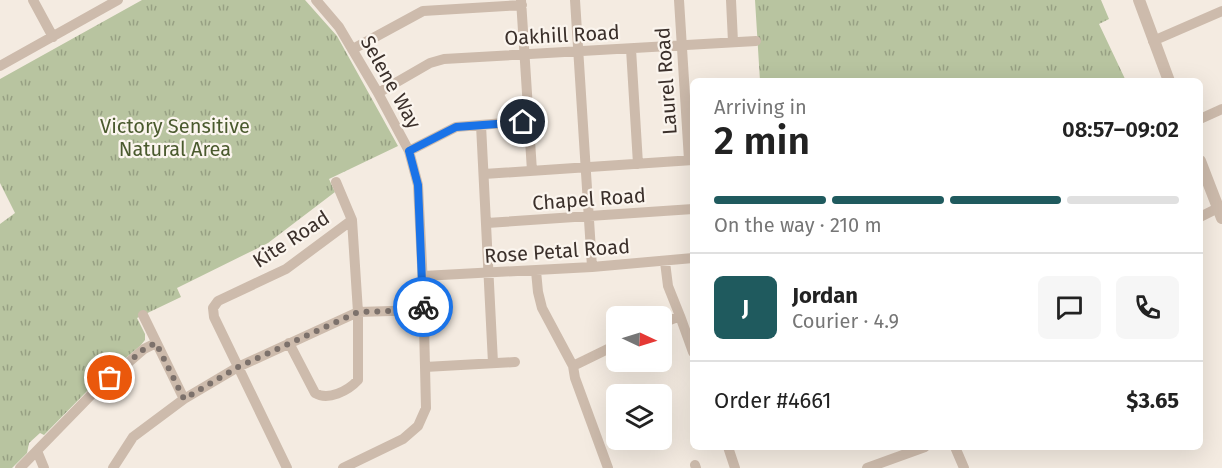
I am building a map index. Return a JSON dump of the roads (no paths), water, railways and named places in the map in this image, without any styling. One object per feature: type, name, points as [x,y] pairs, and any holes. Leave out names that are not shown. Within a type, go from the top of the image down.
[{"type":"street","points":[[33,0],[52,37]]},
{"type":"street","points":[[0,66],[117,0]]},
{"type":"street","name":"Selene Way","points":[[317,0],[339,27],[378,93],[409,151],[418,185],[426,408],[418,426],[403,439],[347,467]]},
{"type":"street","points":[[575,0],[592,267]]},
{"type":"street","name":"Laurel Road","points":[[679,0],[690,123]]},
{"type":"street","points":[[731,0],[733,42]]},
{"type":"street","points":[[1139,0],[1168,78]]},
{"type":"street","points":[[353,49],[423,5],[522,2],[532,171]]},
{"type":"street","points":[[1153,41],[1222,11]]},
{"type":"street","name":"Oakhill Road","points":[[378,93],[436,61],[756,41]]},
{"type":"street","points":[[631,49],[638,164]]},
{"type":"street","points":[[1203,118],[1222,109]]},
{"type":"street","points":[[409,151],[449,129],[528,121]]},
{"type":"street","points":[[481,125],[493,363]]},
{"type":"street","points":[[484,174],[690,160]]},
{"type":"street","points":[[1203,169],[1220,213],[1203,216]]},
{"type":"street","points":[[289,343],[315,393],[322,397],[354,385],[358,380],[358,312],[352,220],[336,182]]},
{"type":"street","name":"Chapel Road","points":[[486,223],[690,209]]},
{"type":"street","name":"Kite Road","points":[[238,367],[214,317],[213,308],[219,301],[286,269],[352,220]]},
{"type":"street","name":"Rose Petal Road","points":[[423,276],[536,271],[690,258]]},
{"type":"street","points":[[665,262],[668,286],[690,344]]},
{"type":"street","points":[[536,271],[542,308],[573,366],[575,378],[608,468]]},
{"type":"street","points":[[113,468],[133,437],[184,399],[238,367],[358,312],[423,310]]},
{"type":"street","points":[[143,315],[184,399]]},
{"type":"street","points":[[672,319],[680,316]]},
{"type":"street","points":[[20,468],[93,393],[144,349],[156,343]]},
{"type":"street","points":[[573,366],[606,350]]},
{"type":"street","points":[[425,366],[515,362]]},
{"type":"street","points":[[238,367],[286,468]]},
{"type":"street","points":[[729,450],[735,468]]},
{"type":"street","points":[[867,468],[884,465],[918,450]]},
{"type":"street","points":[[955,450],[964,468]]},
{"type":"street","points":[[37,451],[44,468]]},
{"type":"park label","name":"Victory Sensitive Natural Area","points":[[175,138]]}]
